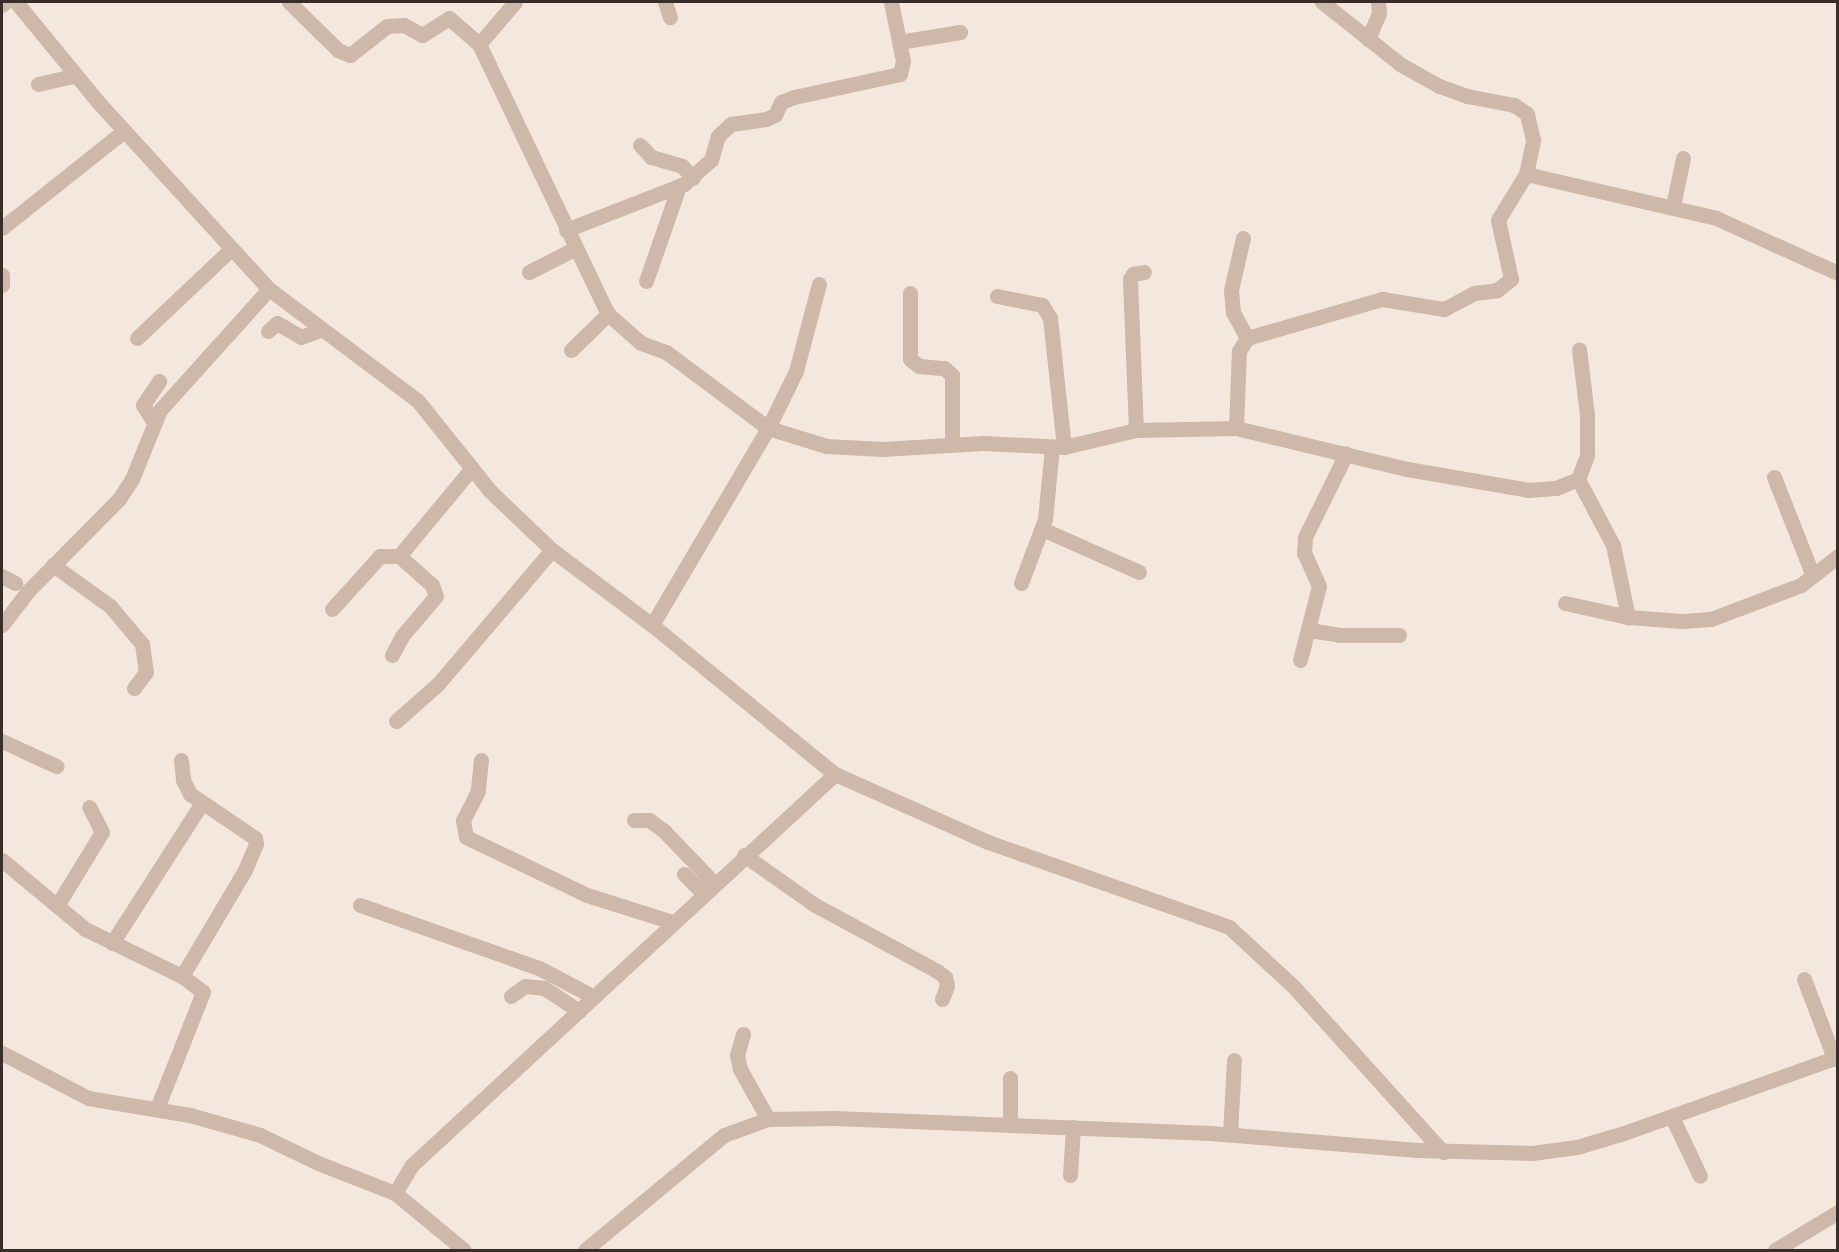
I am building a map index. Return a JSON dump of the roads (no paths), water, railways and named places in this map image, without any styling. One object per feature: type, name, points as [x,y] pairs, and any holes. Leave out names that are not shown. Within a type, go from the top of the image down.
[{"type":"street","points":[[2,5],[5,2]]},
{"type":"street","points":[[16,2],[124,132],[269,289],[320,330],[418,401],[472,468],[552,550],[652,625],[835,774],[988,842],[1229,927],[1293,986],[1443,1152]]},
{"type":"street","points":[[289,2],[339,50],[350,55],[387,26],[404,25],[422,35],[448,18],[479,44],[574,249],[608,314],[641,343],[666,351],[768,428],[826,446],[882,449],[952,444],[1058,447],[1136,430],[1236,428],[1407,469],[1528,490],[1556,488],[1578,479]]},
{"type":"street","points":[[479,44],[515,2]]},
{"type":"street","points":[[665,2],[670,17]]},
{"type":"street","points":[[566,230],[679,186],[693,178],[711,160],[718,136],[730,124],[766,119],[775,115],[781,102],[794,97],[900,74],[904,68],[891,2]]},
{"type":"street","points":[[1236,428],[1239,351],[1247,338],[1382,299],[1444,309],[1474,293],[1497,290],[1510,279],[1498,220],[1526,174],[1533,140],[1527,114],[1514,105],[1467,96],[1439,86],[1400,64],[1322,2]]},
{"type":"street","points":[[1368,39],[1379,13],[1378,2]]},
{"type":"street","points":[[899,42],[960,32]]},
{"type":"street","points":[[38,84],[76,75]]},
{"type":"street","points":[[2,228],[124,132]]},
{"type":"street","points":[[640,145],[651,157],[682,166],[693,178]]},
{"type":"street","points":[[1673,206],[1683,158]]},
{"type":"street","points":[[1526,174],[1673,206],[1716,218],[1838,273]]},
{"type":"street","points":[[646,281],[679,186]]},
{"type":"street","points":[[1243,238],[1231,290],[1233,312],[1247,338]]},
{"type":"street","points":[[137,338],[231,249]]},
{"type":"street","points":[[529,272],[574,249]]},
{"type":"street","points":[[1136,430],[1130,279],[1133,274],[1144,272]]},
{"type":"street","points":[[2,275],[2,285]]},
{"type":"street","points":[[652,625],[768,428],[796,371],[819,284]]},
{"type":"street","points":[[2,625],[16,584],[52,565],[119,499],[132,479],[153,421],[269,289]]},
{"type":"street","points":[[910,293],[910,359],[920,366],[944,368],[952,375],[952,444]]},
{"type":"street","points":[[997,296],[1042,304],[1050,318],[1058,447],[1042,529],[1022,584]]},
{"type":"street","points":[[571,350],[608,314]]},
{"type":"street","points":[[268,331],[277,323],[301,337],[320,330]]},
{"type":"street","points":[[1579,349],[1587,415],[1587,454],[1578,479],[1613,545],[1629,617]]},
{"type":"street","points":[[153,421],[143,405],[159,381]]},
{"type":"street","points":[[1300,660],[1319,586],[1304,554],[1305,537],[1346,454]]},
{"type":"street","points":[[399,556],[472,468]]},
{"type":"street","points":[[1774,477],[1813,576]]},
{"type":"street","points":[[1042,529],[1139,572]]},
{"type":"street","points":[[396,722],[437,685],[552,550]]},
{"type":"street","points":[[332,609],[380,556],[399,556],[432,585],[436,596],[402,636],[392,655]]},
{"type":"street","points":[[1565,603],[1629,617],[1682,621],[1711,619],[1787,592],[1813,576],[1838,556]]},
{"type":"street","points":[[52,565],[110,606],[142,644],[146,672],[134,688]]},
{"type":"street","points":[[1309,630],[1339,635],[1399,635]]},
{"type":"street","points":[[2,741],[56,766]]},
{"type":"street","points":[[181,760],[183,780],[190,795],[255,838],[256,844],[245,870],[183,976]]},
{"type":"street","points":[[481,760],[478,792],[464,820],[466,837],[588,895],[672,922]]},
{"type":"street","points":[[394,1193],[412,1165],[708,888],[835,774]]},
{"type":"street","points":[[112,943],[202,803]]},
{"type":"street","points":[[58,904],[102,832],[89,807]]},
{"type":"street","points":[[634,820],[649,820],[664,831],[708,888]]},
{"type":"street","points":[[744,855],[815,905],[945,977],[947,986],[942,999]]},
{"type":"street","points":[[2,860],[58,904],[85,929],[199,986],[204,998],[157,1108]]},
{"type":"street","points":[[684,874],[708,888]]},
{"type":"street","points":[[360,905],[539,968],[594,997]]},
{"type":"street","points":[[585,1251],[724,1135],[768,1119],[835,1118],[1230,1134],[1443,1152],[1532,1153],[1577,1147],[1672,1117],[1836,1058],[1804,979]]},
{"type":"street","points":[[511,996],[525,986],[538,987],[579,1011]]},
{"type":"street","points":[[743,1034],[737,1055],[740,1069],[768,1119]]},
{"type":"street","points":[[2,1053],[88,1098],[157,1108],[251,1132],[394,1193],[464,1251]]},
{"type":"street","points":[[1230,1134],[1234,1060]]},
{"type":"street","points":[[1010,1078],[1010,1124]]},
{"type":"street","points":[[1672,1117],[1701,1176]]},
{"type":"street","points":[[1070,1175],[1073,1127]]},
{"type":"street","points":[[1775,1251],[1838,1212]]}]
